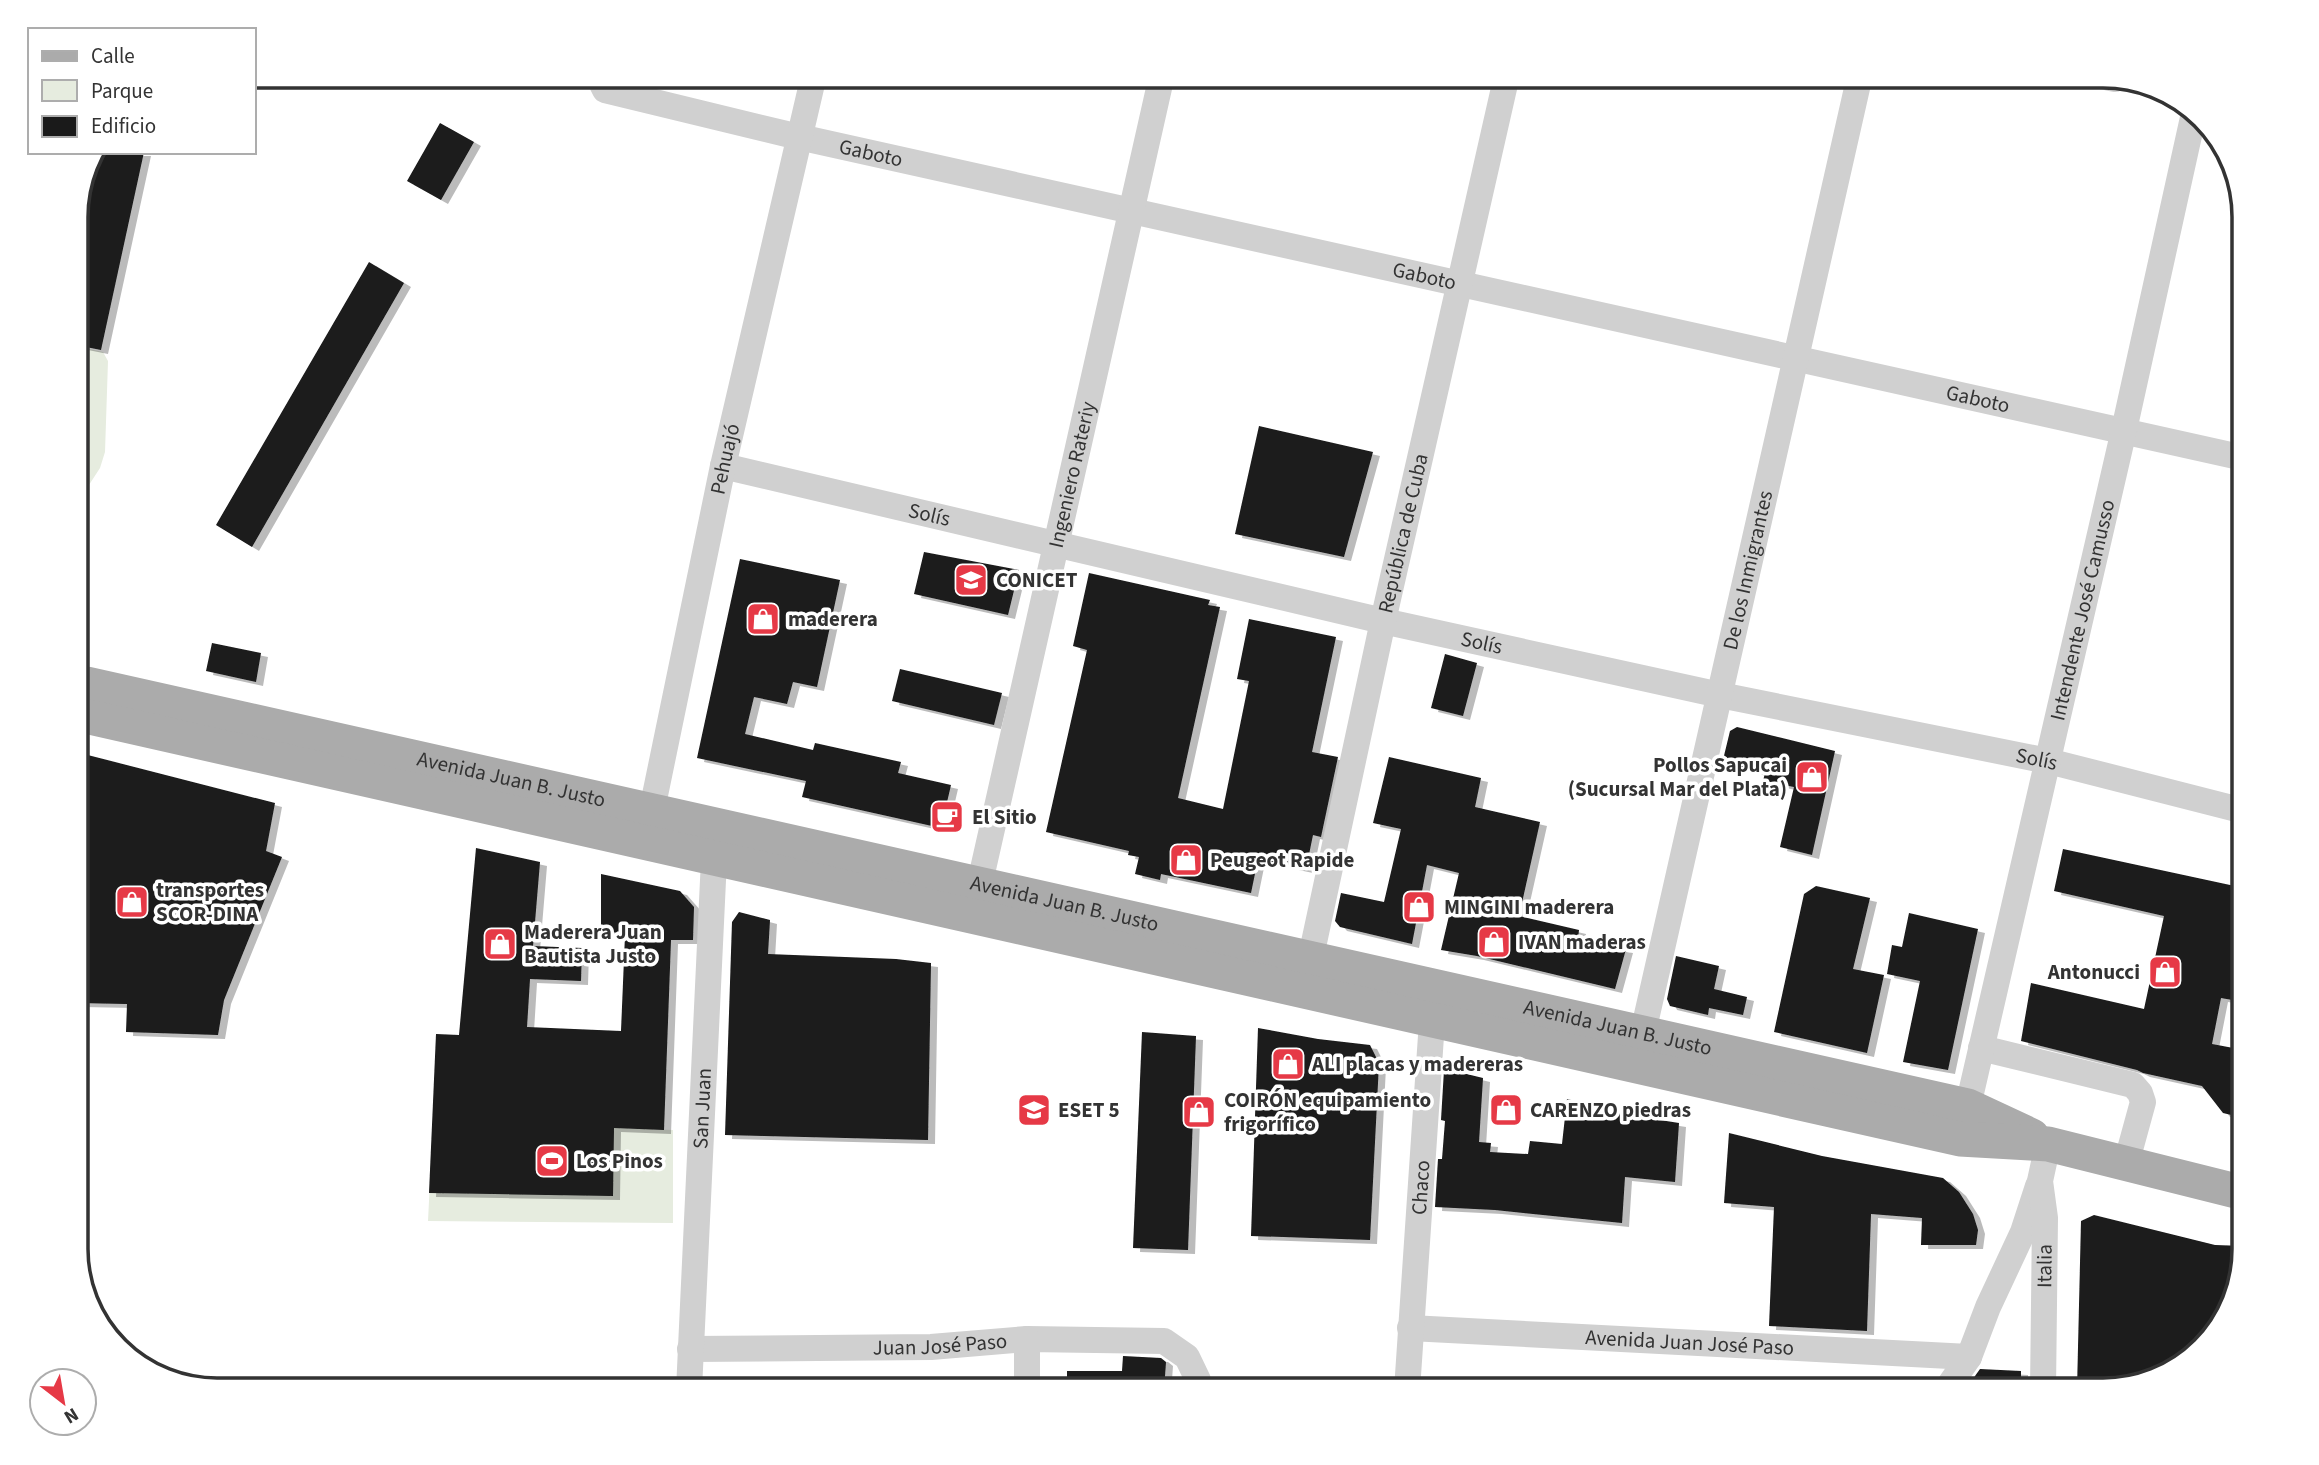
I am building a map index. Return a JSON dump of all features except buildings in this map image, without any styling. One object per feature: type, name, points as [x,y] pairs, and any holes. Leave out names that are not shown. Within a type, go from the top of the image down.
[{"type":"main road","name":"Avenida Juan B. Justo","points":[[88,684],[648,827],[1436,1004],[1636,1066],[1960,1139],[2048,1144]]},
{"type":"main road","name":"Avenida Juan B. Justo","points":[[88,716],[648,827]]},
{"type":"main road","name":"Avenida Juan B. Justo","points":[[1436,1004],[1643,1033],[1968,1106],[2048,1144],[2232,1190]]},
{"type":"street","name":"Gaboto","points":[[622,88],[799,137],[2231,455]]},
{"type":"street","name":"Pehuajó","points":[[648,827],[723,466],[811,88]]},
{"type":"street","name":"Ingeniero Rateriy","points":[[976,901],[1159,88]]},
{"type":"street","name":"República de Cuba","points":[[1307,975],[1383,621],[1504,88]]},
{"type":"street","name":"De los Inmigrantes","points":[[1636,1066],[1857,88]]},
{"type":"street","name":"Intendente José Camusso","points":[[1968,1106],[2192,123]]},
{"type":"street","name":"Solís","points":[[723,466],[1383,621],[1720,695],[2048,761],[2232,808]]},
{"type":"street","name":"San Juan","points":[[689,1378],[717,843]]},
{"type":"street","name":"Chaco","points":[[1408,1378],[1436,1004]]},
{"type":"street","points":[[1981,1048],[2133,1085],[2143,1102],[2126,1164]]},
{"type":"street","name":"Italia","points":[[2043,1378],[2045,1218],[2040,1181],[2048,1144]]},
{"type":"street","points":[[1954,1378],[1969,1357],[1988,1307],[2023,1232],[2040,1181]]},
{"type":"street","name":"Avenida Juan José Paso","points":[[1410,1328],[1969,1357]]},
{"type":"street","points":[[1027,1339],[1027,1378]]},
{"type":"street","name":"Juan José Paso","points":[[690,1349],[931,1347],[1027,1339],[1164,1341],[1187,1357],[1197,1378]]},
{"type":"green space","points":[[88,349],[103,352],[108,361],[105,452],[100,468],[88,486]]},
{"type":"green space","name":"Los Pinos","points":[[433,1120],[673,1130],[673,1223],[428,1221]]},
{"type":"place","name":"CONICET","points":[[971,580]]},
{"type":"place","name":"maderera","points":[[763,619]]},
{"type":"place","name":"Pollos Sapucai (Sucursal Mar del Plata)","points":[[1812,777]]},
{"type":"place","name":"El Sitio","points":[[947,817]]},
{"type":"place","name":"Peugeot Rapide","points":[[1186,860]]},
{"type":"place","name":"transportes SCOR-DINA","points":[[132,902]]},
{"type":"place","name":"MINGINI maderera","points":[[1419,907]]},
{"type":"place","name":"IVAN maderas","points":[[1494,942]]},
{"type":"place","name":"Maderera Juan Bautista Justo","points":[[500,944]]},
{"type":"place","name":"Antonucci","points":[[2165,972]]},
{"type":"place","name":"ALI placas y madereras","points":[[1288,1064]]},
{"type":"place","name":"ESET 5","points":[[1034,1110]]},
{"type":"place","name":"CARENZO piedras","points":[[1506,1110]]},
{"type":"place","name":"COIRÓN equipamiento frigorífico","points":[[1199,1112]]},
{"type":"place","name":"Los Pinos","points":[[552,1161]]}]
